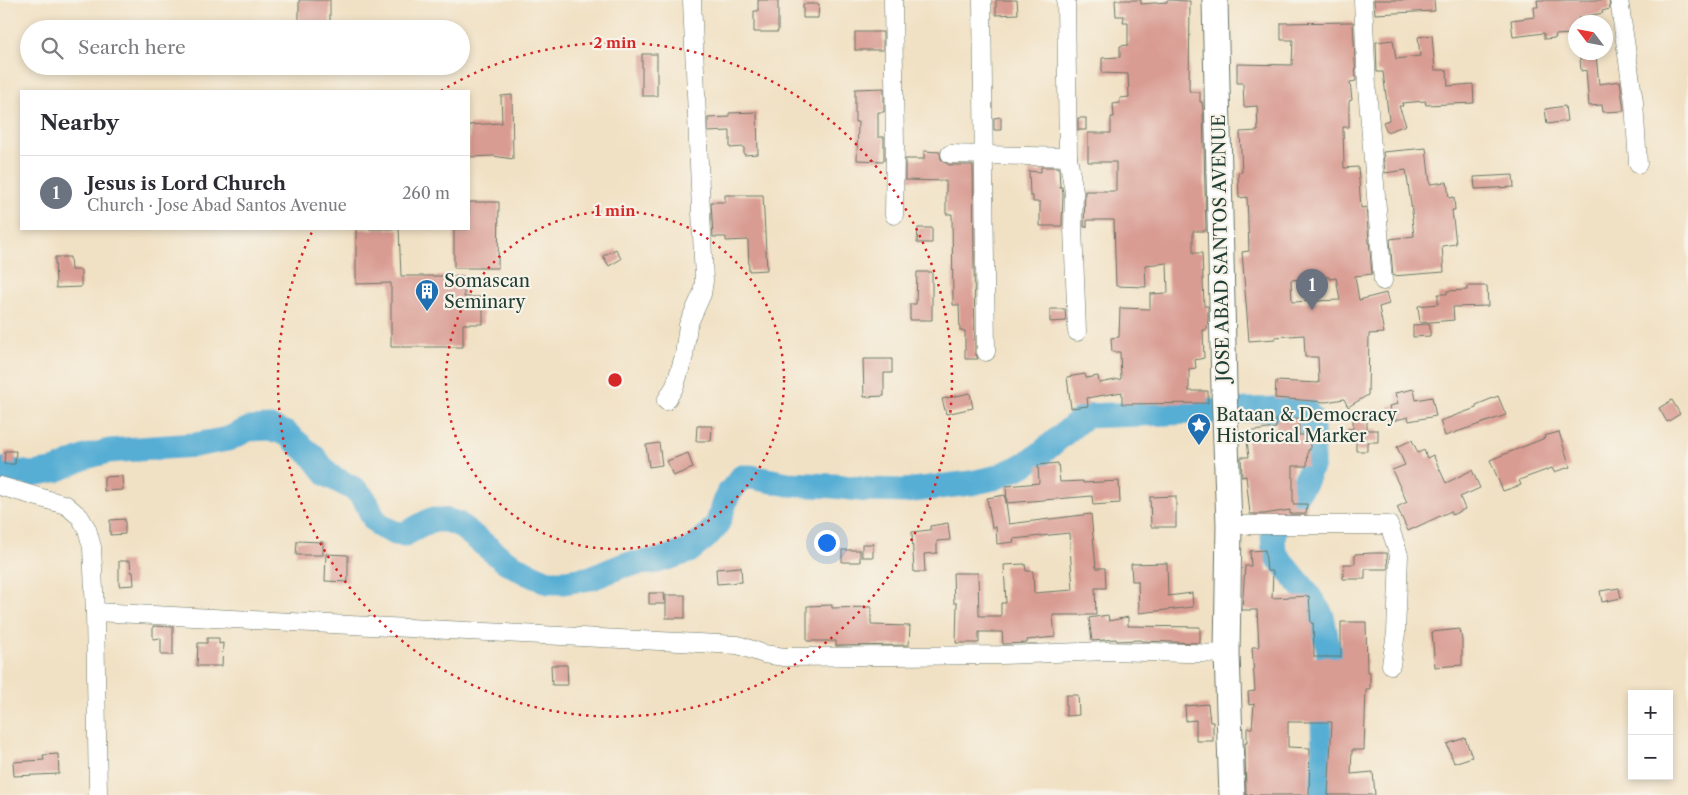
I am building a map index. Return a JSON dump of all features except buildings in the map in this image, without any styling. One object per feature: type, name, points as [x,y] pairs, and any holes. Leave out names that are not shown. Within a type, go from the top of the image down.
[{"type":"highway","name":"JOSE ABAD SANTOS AVENUE","points":[[1215,0],[1225,432],[1229,525],[1227,654],[1232,795]]},
{"type":"street","points":[[666,401],[676,386],[684,356],[688,325],[702,294],[704,281],[692,0]]},
{"type":"street","points":[[893,0],[894,215]]},
{"type":"street","points":[[982,0],[986,352]]},
{"type":"street","points":[[1066,0],[1068,157],[1074,192],[1073,227],[1078,332]]},
{"type":"street","points":[[1363,0],[1367,87],[1382,281]]},
{"type":"street","points":[[1618,0],[1634,102],[1638,164]]},
{"type":"street","points":[[950,154],[1068,157]]},
{"type":"street","points":[[0,486],[66,504],[80,517],[87,529],[92,547],[95,612],[98,795]]},
{"type":"street","points":[[1229,525],[1389,525],[1400,555],[1396,633],[1391,665]]},
{"type":"street","points":[[95,612],[728,644],[738,645],[764,654],[784,657],[1001,655],[1106,651],[1227,654]]},
{"type":"waterway","points":[[0,469],[32,474],[56,470],[86,457],[109,451],[195,445],[228,439],[249,429],[271,428],[287,434],[314,457],[328,475],[356,490],[365,500],[374,519],[382,527],[395,533],[405,534],[431,520],[445,520],[458,524],[505,561],[527,573],[548,582],[564,582],[592,578],[624,565],[657,561],[689,551],[717,525],[728,494],[742,477],[788,484],[905,491],[971,483],[994,478],[1022,466],[1039,455],[1085,416],[1304,408],[1312,419],[1312,464],[1305,481],[1278,523]]},
{"type":"waterway","points":[[1276,527],[1273,536],[1274,553],[1305,590],[1322,616],[1329,652],[1323,723],[1322,795]]},
{"type":"place","name":"Jesus is Lord Church","points":[[1312,310]]},
{"type":"place","name":"Somascan Seminary","points":[[427,312]]},
{"type":"place","name":"Bataan & Democracy Historical Marker","points":[[1199,446]]}]
